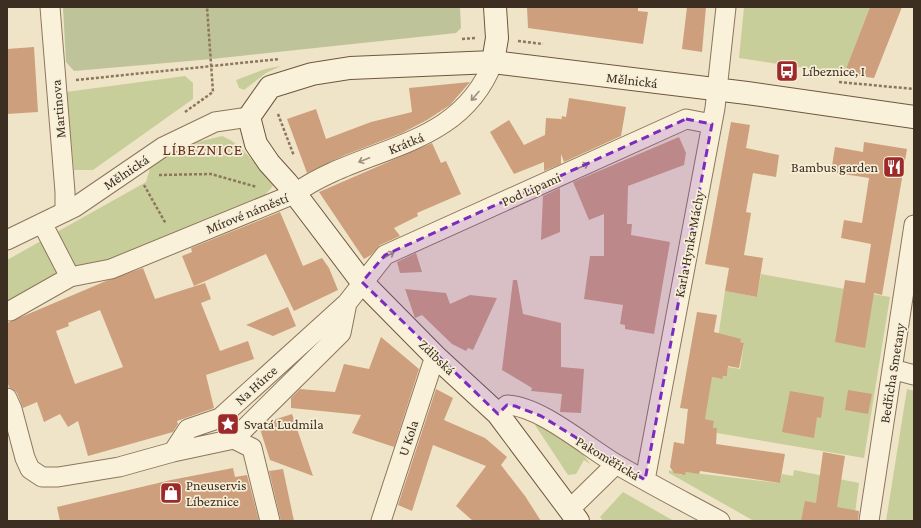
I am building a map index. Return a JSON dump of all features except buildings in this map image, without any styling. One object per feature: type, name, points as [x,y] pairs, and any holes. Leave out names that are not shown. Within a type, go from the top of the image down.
[{"type":"main road","points":[[493,62],[497,38],[496,7]]},
{"type":"main road","name":"Mělnická","points":[[249,117],[270,87],[312,74],[350,68],[493,62],[718,90],[914,117]]},
{"type":"main road","name":"Mírové náměstí","points":[[249,117],[256,144],[269,163],[297,187]]},
{"type":"main road","name":"Zdibská","points":[[297,187],[362,282],[435,356],[498,414],[574,515]]},
{"type":"street","name":"Martinova","points":[[50,7],[65,212]]},
{"type":"street","name":"Karla Hynka Máchy","points":[[645,480],[718,90],[726,7]]},
{"type":"street","name":"Krátká","points":[[297,187],[431,133],[457,114],[478,93],[493,62]]},
{"type":"street","name":"Mělnická","points":[[7,240],[65,212],[164,147],[215,122],[249,117]]},
{"type":"street","name":"Pod Lipami","points":[[362,282],[386,255],[686,119],[712,124]]},
{"type":"street","name":"Mírové náměstí","points":[[10,311],[70,277],[111,269],[177,242],[297,187]]},
{"type":"street","points":[[42,223],[70,277]]},
{"type":"street","name":"Bedřicha Smetany","points":[[869,521],[914,225]]},
{"type":"street","name":"Na Hůrce","points":[[172,452],[188,429],[220,418],[347,302],[362,282]]},
{"type":"street","name":"Na Hůrce","points":[[234,439],[341,333],[347,302]]},
{"type":"street","name":"U Kola","points":[[381,521],[435,356]]},
{"type":"street","points":[[892,369],[914,374]]},
{"type":"street","points":[[7,398],[12,410],[25,458],[30,469],[42,477],[58,477],[119,467],[172,452],[234,439],[252,448],[270,521]]},
{"type":"street","name":"Pakoměřická","points":[[498,414],[507,405],[515,406],[541,416],[616,464],[720,521]]},
{"type":"street","points":[[574,515],[616,464]]},
{"type":"path","points":[[182,114],[213,92],[207,7]]},
{"type":"path","points":[[458,40],[473,38]]},
{"type":"path","points":[[56,82],[212,67],[287,58]]},
{"type":"path","points":[[158,175],[212,174],[277,192],[297,187],[300,173],[278,112],[279,107]]},
{"type":"path","points":[[141,181],[177,242]]},
{"type":"highlighted area","points":[[686,119],[712,124],[645,480],[541,416],[515,406],[507,405],[498,414],[362,282],[385,255]]},
{"type":"green space","points":[[63,7],[460,7],[461,28],[456,33],[212,59],[74,71],[66,62]]},
{"type":"green space","points":[[744,7],[870,7],[844,74],[739,58]]},
{"type":"green space","points":[[281,66],[266,73],[244,90],[239,88],[236,80],[265,69]]},
{"type":"green space","points":[[185,76],[193,83],[193,99],[93,170],[74,170],[66,92]]},
{"type":"green space","points":[[222,136],[230,140],[244,151],[273,186],[263,197],[11,307],[7,297],[7,260],[146,182],[151,165],[185,145]]},
{"type":"green space","points":[[761,274],[890,297],[864,458],[717,433],[717,429],[713,428],[714,421],[687,416],[688,410],[699,411],[712,377],[722,379],[723,375],[727,376],[728,367],[740,369],[744,343],[740,342],[740,339],[715,358],[725,291],[757,297]]},
{"type":"green space","points":[[907,389],[914,391],[914,521],[886,521]]},
{"type":"green space","points":[[535,425],[542,426],[581,451],[590,464],[584,460],[576,474],[568,475]]},
{"type":"green space","points":[[669,470],[681,475],[686,472],[780,483],[782,474],[793,476],[794,470],[859,483],[854,521],[754,521],[669,473]]},
{"type":"green space","points":[[623,492],[674,521],[603,521],[600,517]]},
{"type":"place","name":"Líbeznice, I","points":[[787,71]]},
{"type":"place","name":"Bambus garden","points":[[894,167]]},
{"type":"place","name":"Svatá Ludmila","points":[[228,424]]},
{"type":"place","name":"Pneuservis Líbeznice","points":[[171,493]]},
{"type":"district","name":"LÍBEZNICE","points":[[203,149]]}]
